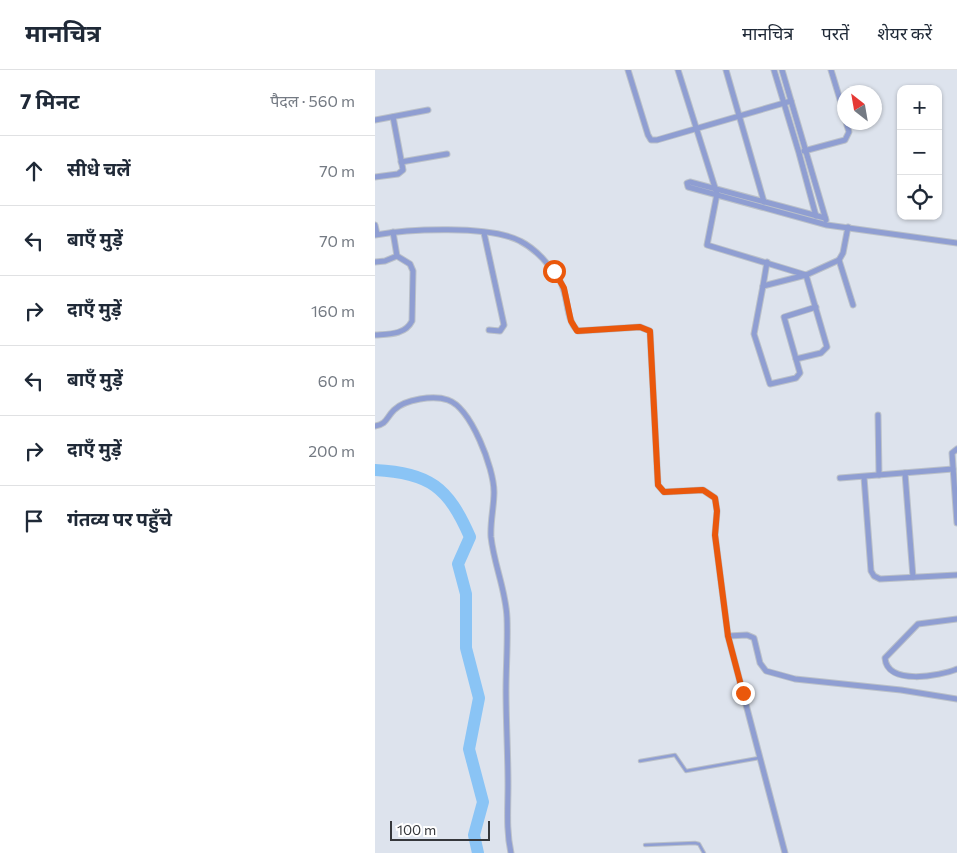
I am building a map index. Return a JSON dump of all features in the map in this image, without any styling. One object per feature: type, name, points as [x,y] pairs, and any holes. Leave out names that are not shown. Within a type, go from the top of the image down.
[{"type":"street","points":[[628,70],[651,140],[697,129],[791,101]]},
{"type":"street","points":[[678,70],[717,194],[707,245],[807,274]]},
{"type":"street","points":[[726,70],[766,207]]},
{"type":"street","points":[[773,70],[827,225]]},
{"type":"street","points":[[781,70],[791,101],[817,222]]},
{"type":"street","points":[[831,70],[837,90]]},
{"type":"street","points":[[375,120],[428,110]]},
{"type":"street","points":[[375,178],[401,172],[393,117]]},
{"type":"street","points":[[802,152],[845,140],[848,130]]},
{"type":"street","points":[[401,162],[447,154]]},
{"type":"street","points":[[825,218],[764,200],[690,182],[687,185],[827,225],[957,243]]},
{"type":"street","points":[[375,225],[376,234],[417,229],[504,235],[521,241],[554,271],[564,288],[571,321],[577,331],[640,327],[650,331],[658,485],[664,492],[703,490],[715,498],[717,511],[715,535],[728,636],[785,853]]},
{"type":"street","points":[[763,286],[807,274],[839,260],[843,253],[848,227]]},
{"type":"street","points":[[375,335],[403,331],[409,327],[412,321],[412,266],[397,256],[393,232]]},
{"type":"street","points":[[484,233],[504,324],[500,331],[489,330]]},
{"type":"street","points":[[375,262],[397,256]]},
{"type":"street","points":[[839,260],[853,306]]},
{"type":"street","points":[[767,262],[754,334],[770,384],[799,376],[797,359],[784,317],[816,307]]},
{"type":"street","points":[[797,359],[821,353],[827,347],[807,274]]},
{"type":"street","points":[[375,426],[387,422],[393,410],[400,406],[434,398],[446,400],[456,404],[463,411],[487,455],[493,473],[492,550],[505,594],[507,619],[506,816],[511,853]]},
{"type":"street","points":[[879,415],[879,475]]},
{"type":"street","points":[[957,449],[952,453],[957,523]]},
{"type":"street","points":[[840,478],[953,469]]},
{"type":"street","points":[[905,473],[913,577]]},
{"type":"street","points":[[864,477],[871,571],[874,576],[880,579],[957,575]]},
{"type":"street","points":[[957,620],[917,624],[885,658],[887,666],[903,676],[938,676],[957,669]]},
{"type":"street","points":[[728,636],[747,635],[754,638],[762,668],[770,674],[795,679],[901,690],[937,698],[957,699]]},
{"type":"lane","points":[[640,761],[675,755],[686,770],[759,758]]},
{"type":"lane","points":[[645,845],[695,843],[699,844],[703,853]]},
{"type":"waterway","points":[[375,470],[410,475],[423,479],[435,486],[454,506],[470,537],[458,564],[466,594],[466,648],[479,698],[469,749],[483,802],[474,835],[478,853]]},
{"type":"route","points":[[554,271],[564,288],[571,321],[577,331],[640,327],[646,327],[650,331],[658,485],[664,492],[703,490],[710,492],[715,498],[717,505],[715,519],[716,549],[728,636],[743,693]]}]
